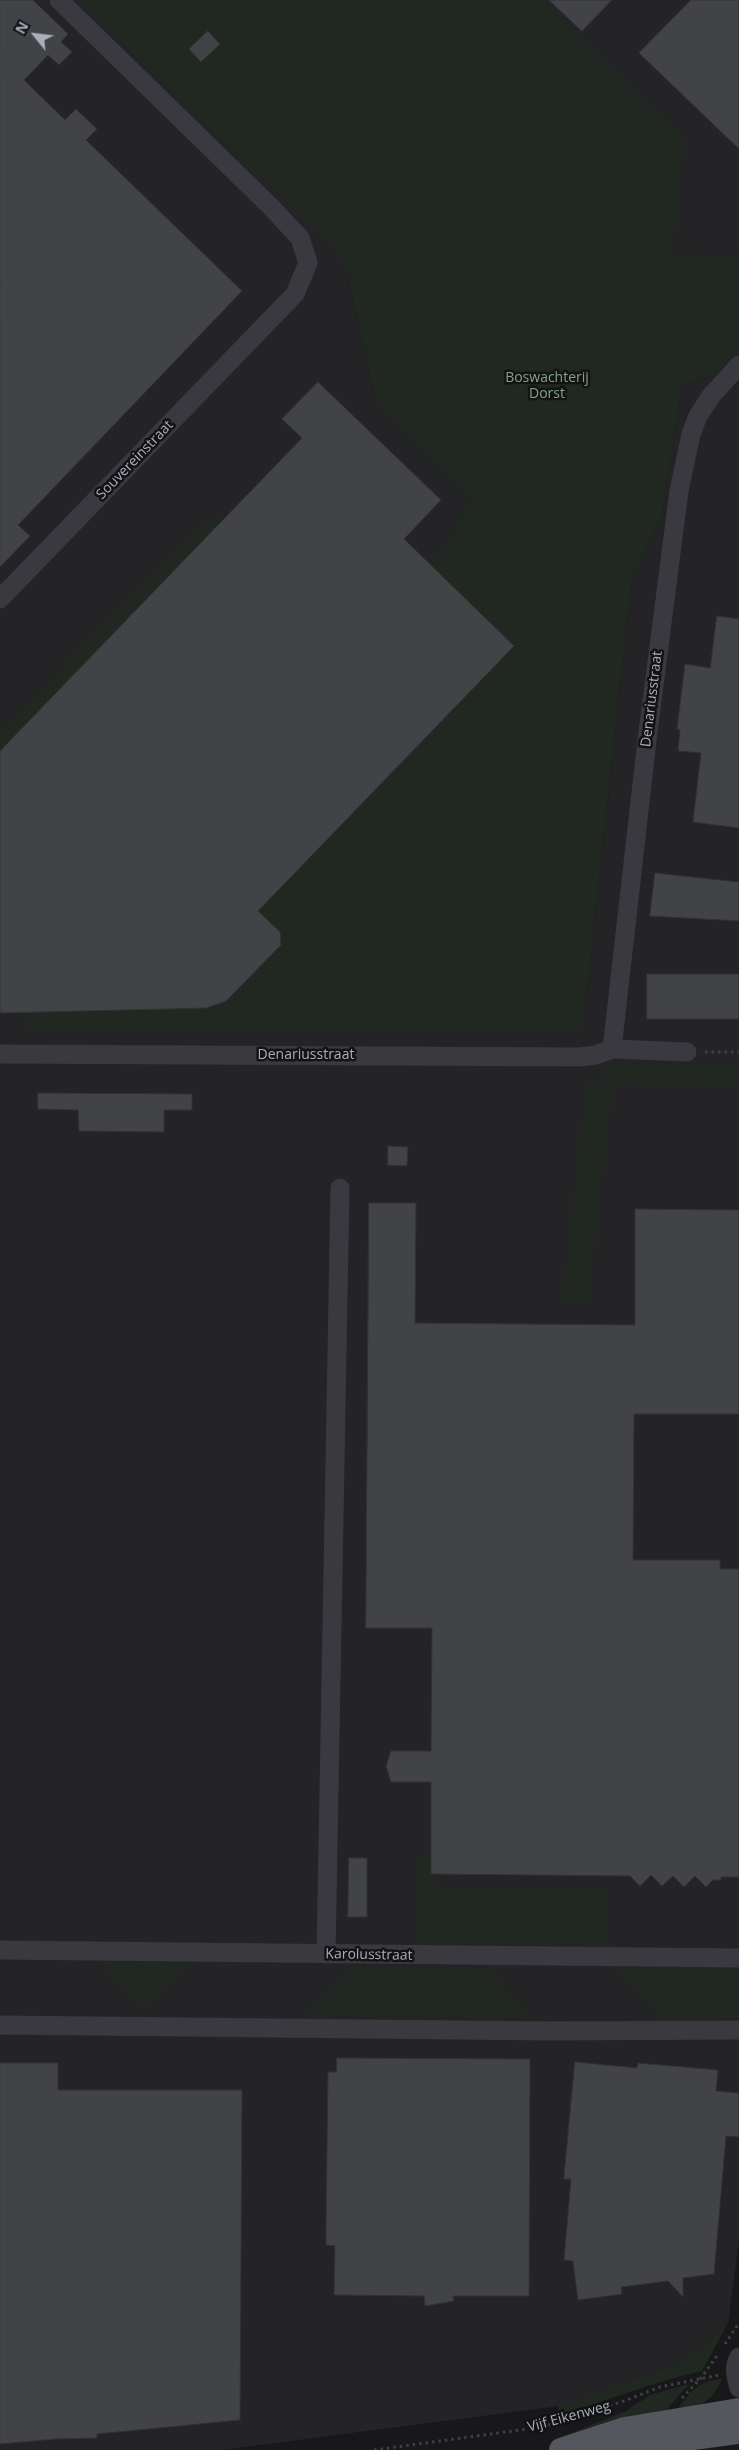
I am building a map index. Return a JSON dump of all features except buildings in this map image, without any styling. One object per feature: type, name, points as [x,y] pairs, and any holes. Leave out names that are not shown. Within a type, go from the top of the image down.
[{"type":"main road","name":"Vijf Eikenweg","points":[[561,2450],[624,2429],[739,2410]]},
{"type":"main road","points":[[602,2450],[739,2432]]},
{"type":"street","name":"Souvereinstraat","points":[[0,599],[295,294],[308,263],[300,238],[271,207],[58,0]]},
{"type":"street","name":"Denariusstraat","points":[[612,1049],[647,740],[679,491],[691,434],[698,416],[711,396],[739,365]]},
{"type":"street","name":"Denariusstraat","points":[[0,1054],[580,1056],[596,1055],[612,1049],[687,1052]]},
{"type":"street","points":[[326,1954],[340,1188]]},
{"type":"street","name":"Karolusstraat","points":[[0,1950],[739,1958]]},
{"type":"street","points":[[0,2025],[549,2031],[739,2030]]},
{"type":"street","points":[[739,2357],[736,2363],[739,2388]]},
{"type":"path","points":[[687,1052],[739,1052]]},
{"type":"path","name":"Vijf Eikenweg","points":[[374,2450],[542,2427],[624,2401],[660,2387],[701,2378]]},
{"type":"shaded area","points":[[0,0],[739,0],[739,255],[338,249],[347,274],[376,403],[469,500],[445,546],[402,588],[0,732]]},
{"type":"shaded area","points":[[739,370],[739,2240],[728,2323],[683,2362],[559,2406],[221,2450],[0,2450],[0,757],[583,1030],[632,579],[662,517],[682,384]]},
{"type":"green space","name":"Boswachterij Dorst","points":[[76,0],[541,0],[685,138],[672,254],[739,255],[739,370],[682,384],[662,517],[632,579],[583,1030],[26,1029],[34,820],[0,757],[0,732],[207,519],[328,550],[402,588],[445,546],[469,500],[376,403],[347,274],[337,249]]},
{"type":"green space","points":[[606,1063],[739,1065],[739,1085],[613,1084],[588,1302],[561,1303],[586,1084],[605,1084]]},
{"type":"green space","points":[[419,1854],[436,1856],[436,1888],[607,1887],[607,1944],[416,1944],[415,1859]]},
{"type":"green space","points":[[192,1962],[146,2009],[141,2008],[97,1963]]},
{"type":"green space","points":[[355,1966],[406,1968],[486,1967],[534,2018],[303,2016]]},
{"type":"green space","points":[[613,1966],[739,1967],[739,2018],[661,2018]]},
{"type":"green space","points":[[728,2323],[702,2371],[559,2415],[558,2406],[683,2362]]},
{"type":"green space","points":[[722,2379],[714,2394],[704,2403],[676,2412],[685,2399],[700,2385]]},
{"type":"green space","points":[[689,2384],[668,2408],[668,2417],[658,2415],[559,2438],[626,2411],[650,2395]]}]
